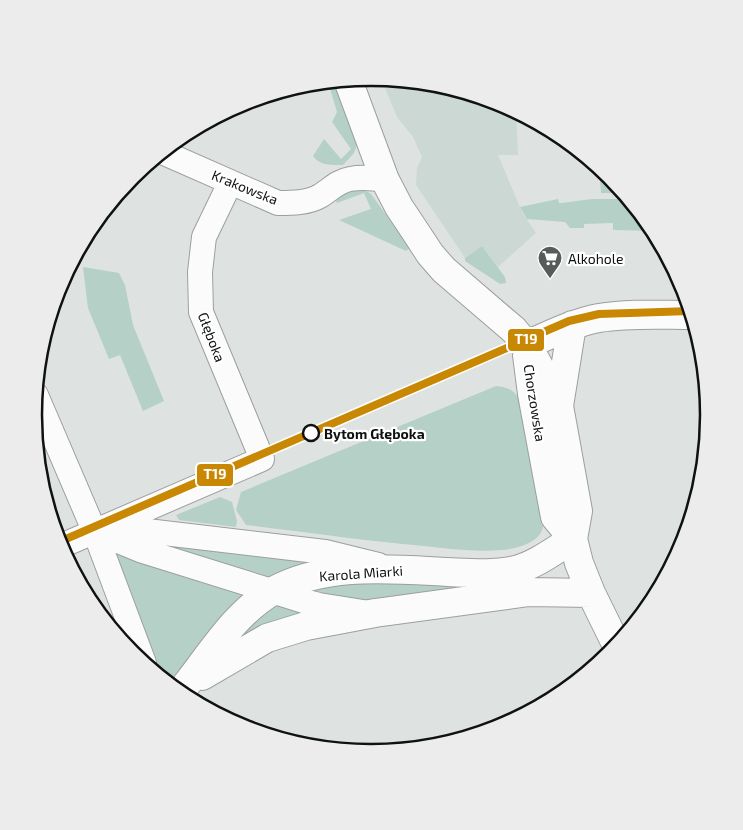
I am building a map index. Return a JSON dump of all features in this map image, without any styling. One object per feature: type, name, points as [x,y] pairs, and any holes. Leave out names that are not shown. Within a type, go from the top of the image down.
[{"type":"main road","points":[[351,87],[385,180],[399,207],[430,254],[458,283],[514,330],[526,345],[572,325],[600,318],[639,315],[685,315]]},
{"type":"main road","points":[[559,406],[572,325]]},
{"type":"main road","name":"Chorzowska","points":[[526,345],[559,406],[578,511],[573,539],[590,593],[613,638]]},
{"type":"main road","name":"Chorzowska","points":[[526,345],[532,394],[555,517],[573,539]]},
{"type":"main road","name":"Karola Miarki","points":[[184,685],[238,620],[273,591],[296,582],[330,572],[388,568],[470,573],[502,572],[533,564],[573,539]]},
{"type":"main road","name":"Karola Miarki","points":[[185,686],[267,638],[306,626],[375,613],[529,592],[590,593]]},
{"type":"street","name":"Krakowska","points":[[169,155],[278,203],[297,203],[318,198],[338,184],[350,179],[371,178],[385,180]]},
{"type":"street","name":"Głęboka","points":[[95,531],[262,459],[201,312],[200,272],[204,237],[230,183]]},
{"type":"street","points":[[42,409],[95,531],[138,647]]},
{"type":"street","points":[[95,531],[140,550],[319,605],[375,613]]},
{"type":"street","points":[[69,543],[95,531],[147,531],[315,551],[356,559],[388,568]]},
{"type":"shaded area","points":[[385,87],[436,92],[457,97],[477,103],[516,120],[518,155],[498,155],[522,212],[536,233],[498,267],[482,246],[465,258],[416,185],[417,168],[422,157],[413,137],[397,117]]},
{"type":"green space","points":[[338,88],[357,144],[354,153],[343,165],[331,165],[319,162],[313,156],[324,139],[341,159],[351,149],[332,122],[337,112],[330,89]]},
{"type":"green space","points":[[600,179],[614,193],[601,193]]},
{"type":"green space","points":[[359,187],[371,194],[410,248],[406,251],[339,220],[371,209],[364,193],[337,203],[339,195]]},
{"type":"green space","points":[[558,199],[559,203],[562,203],[592,199],[620,199],[644,231],[613,230],[613,223],[584,224],[584,228],[570,228],[565,222],[527,219],[520,207]]},
{"type":"green space","points":[[482,246],[505,277],[506,283],[500,284],[465,261],[465,258]]},
{"type":"green space","points":[[83,267],[119,273],[125,285],[133,325],[164,401],[143,411],[120,355],[109,359],[88,308]]},
{"type":"green space","points":[[496,386],[512,391],[518,397],[522,406],[543,526],[538,537],[527,544],[491,551],[358,539],[246,525],[236,510],[241,492]]},
{"type":"green space","points":[[220,497],[232,502],[237,521],[236,527],[179,520],[176,515]]},
{"type":"green space","points":[[160,542],[318,560],[275,583],[160,550]]},
{"type":"green space","points":[[118,553],[252,592],[188,663],[172,677],[151,659],[112,562],[115,554]]},
{"type":"green space","points":[[328,581],[487,584],[359,603],[300,589]]},
{"type":"green space","points":[[271,602],[310,612],[240,640],[238,629]]},
{"type":"transit line","name":"T19","points":[[67,539],[569,321],[599,314],[684,311]]},
{"type":"place","name":"Alkohole","points":[[550,279]]},
{"type":"place","name":"Bytom Głęboka","points":[[311,433]]}]
